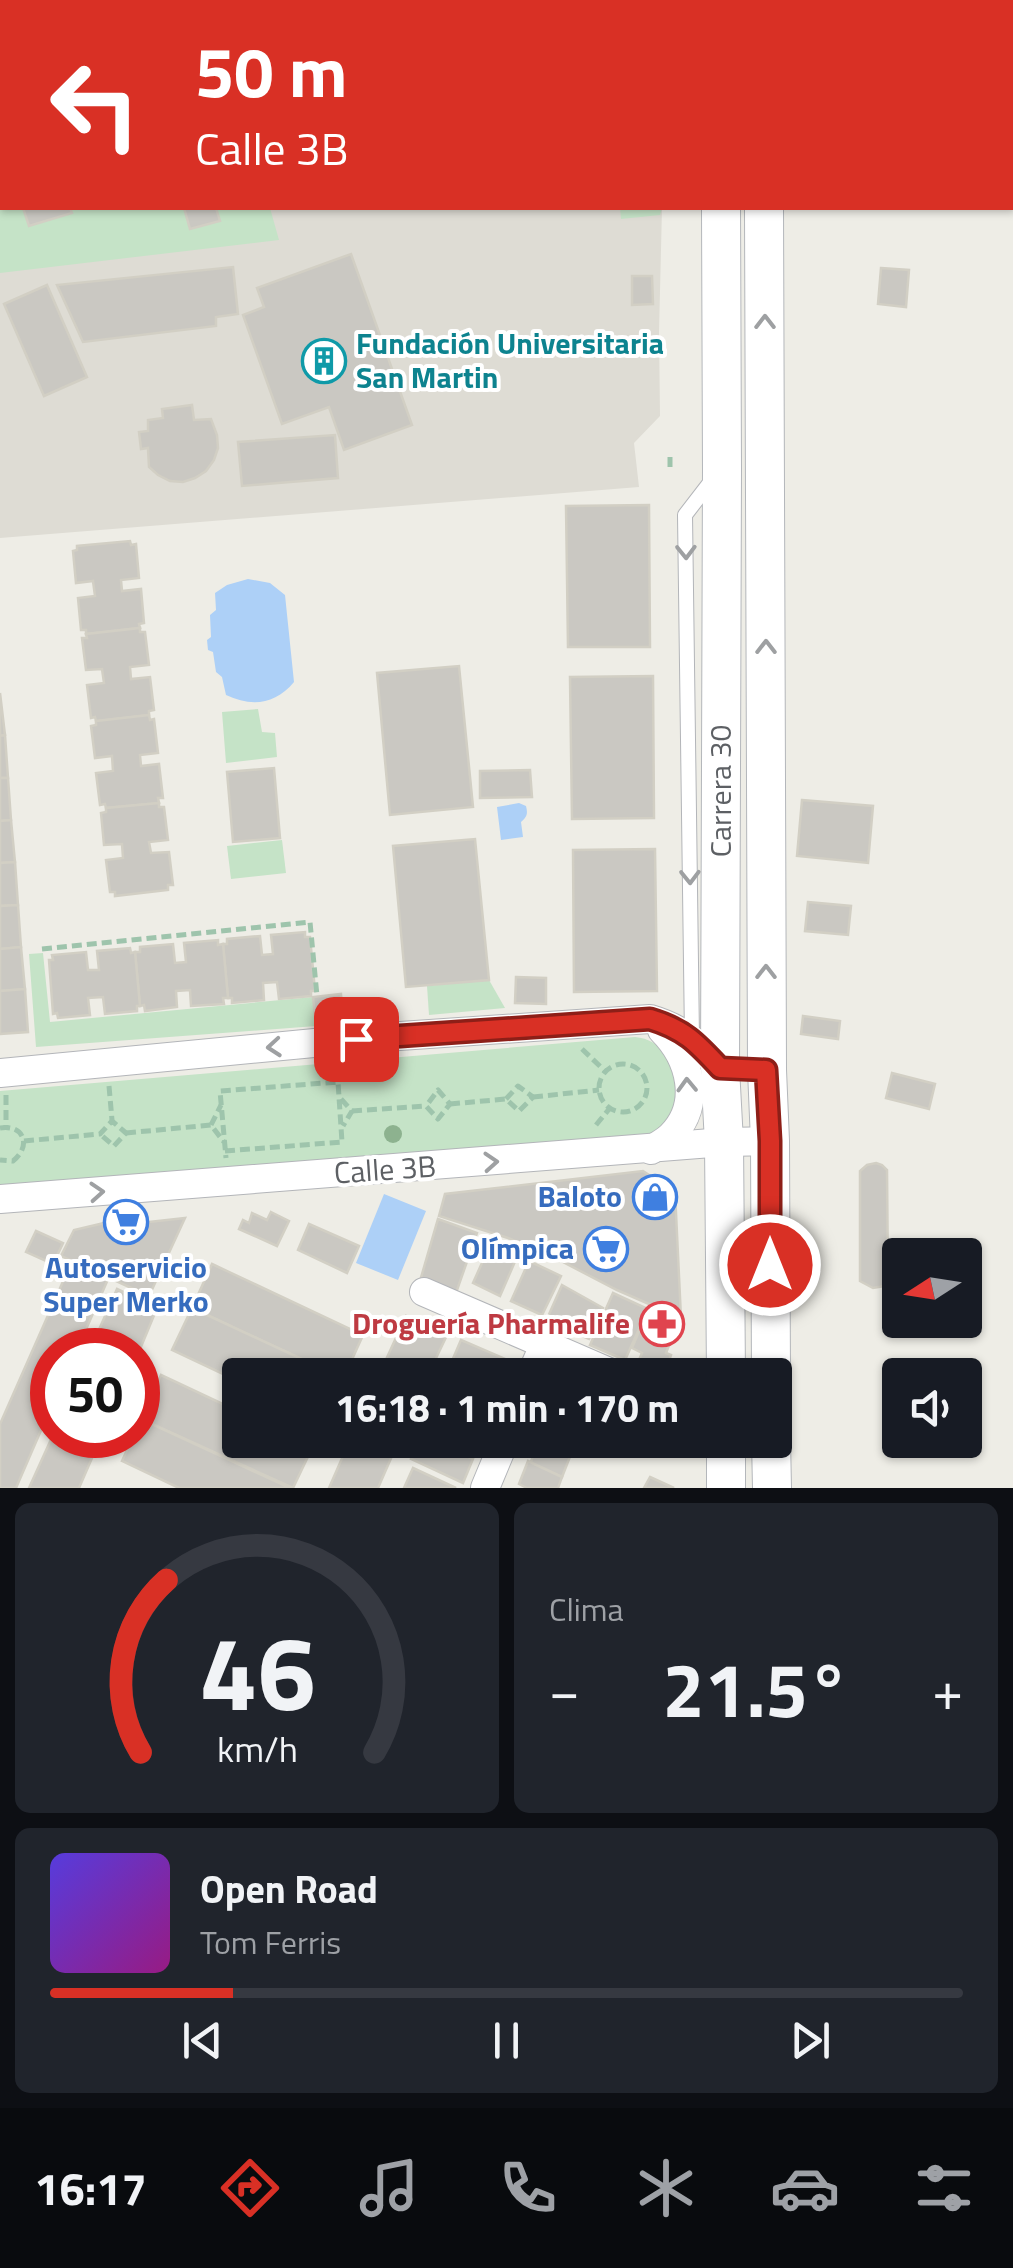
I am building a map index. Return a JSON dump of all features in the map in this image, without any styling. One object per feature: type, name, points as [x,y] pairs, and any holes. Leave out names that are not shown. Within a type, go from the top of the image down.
[{"type":"main road","name":"Carrera 30","points":[[720,210],[720,1068],[725,1358]]},
{"type":"main road","name":"Carrera 30","points":[[764,210],[766,1070],[771,1358]]},
{"type":"main road","points":[[720,1068],[766,1070]]},
{"type":"main road","points":[[724,1458],[724,1488]]},
{"type":"main road","points":[[772,1458],[772,1488]]},
{"type":"street","points":[[650,1019],[682,1055],[691,1082],[686,1113],[672,1136],[652,1150]]},
{"type":"street","points":[[3,1082],[356,1039],[650,1019],[672,1025],[692,1038],[720,1068]]},
{"type":"street","name":"Calle 3B","points":[[0,1199],[770,1141]]},
{"type":"street","points":[[424,1292],[578,1358]]},
{"type":"street","points":[[538,1358],[544,1343]]},
{"type":"street","points":[[485,1488],[497,1458]]},
{"type":"lane","points":[[692,1038],[685,515],[722,468]]},
{"type":"path","points":[[670,457],[670,467]]},
{"type":"path","points":[[42,949],[310,922],[317,996]]},
{"type":"path","points":[[576,1043],[606,1072]]},
{"type":"path","points":[[619,1064],[633,1066],[647,1082],[642,1103],[630,1112],[616,1111],[604,1103],[600,1084],[606,1072],[619,1064]]},
{"type":"path","points":[[0,1160],[17,1158],[24,1141],[18,1131],[3,1128],[3,1082]]},
{"type":"path","points":[[338,1082],[339,1097],[342,1142],[225,1151],[220,1091],[338,1082]]},
{"type":"path","points":[[24,1141],[100,1134],[112,1121],[109,1083]]},
{"type":"path","points":[[352,1111],[426,1106],[438,1118],[450,1104],[506,1099],[518,1086],[533,1097]]},
{"type":"path","points":[[426,1106],[438,1090],[450,1104]]},
{"type":"path","points":[[506,1099],[520,1111],[533,1097],[600,1090]]},
{"type":"path","points":[[339,1097],[352,1111]]},
{"type":"path","points":[[211,1125],[221,1104]]},
{"type":"path","points":[[341,1128],[352,1111]]},
{"type":"path","points":[[112,1121],[126,1132],[211,1125]]},
{"type":"path","points":[[211,1125],[224,1142]]},
{"type":"path","points":[[100,1134],[114,1146],[126,1132]]},
{"type":"shaded area","points":[[0,210],[662,210],[660,416],[634,443],[639,487],[0,538]]},
{"type":"green space","points":[[0,210],[271,210],[279,240],[0,273]]},
{"type":"green space","points":[[620,210],[661,210],[660,215],[621,219]]},
{"type":"green space","points":[[258,709],[262,732],[275,733],[277,757],[226,763],[222,712]]},
{"type":"green space","points":[[282,840],[286,873],[231,879],[227,846]]},
{"type":"green space","points":[[43,953],[50,1022],[313,997],[316,1026],[36,1047],[29,954]]},
{"type":"green space","points":[[489,980],[505,1008],[429,1015],[427,986]]},
{"type":"green space","points":[[635,1037],[657,1045],[674,1072],[672,1111],[654,1134],[0,1186],[0,1091]]},
{"type":"water","points":[[248,579],[270,583],[285,595],[294,682],[279,695],[262,702],[226,695],[213,652],[208,650],[210,615],[216,610],[215,593]]},
{"type":"water","points":[[519,803],[527,811],[521,822],[523,837],[501,840],[497,807]]},
{"type":"water","points":[[384,1194],[426,1211],[398,1280],[356,1263]]},
{"type":"building","points":[[24,210],[72,213],[29,226]]},
{"type":"building","points":[[185,210],[217,210],[220,221],[190,229]]},
{"type":"building","name":"Fundación Universitaria San Martin","points":[[351,254],[412,425],[344,450],[329,407],[282,424],[243,315],[264,307],[257,288]]},
{"type":"building","points":[[233,267],[238,314],[216,317],[216,326],[83,342],[57,285]]},
{"type":"building","points":[[881,268],[909,270],[906,307],[878,304]]},
{"type":"building","points":[[632,276],[652,276],[653,304],[632,305]]},
{"type":"building","points":[[47,285],[87,377],[44,396],[4,304]]},
{"type":"building","points":[[192,405],[194,420],[211,419],[218,448],[206,471],[183,482],[170,481],[149,467],[148,448],[141,449],[139,432],[148,431],[148,420],[163,418],[162,409]]},
{"type":"building","points":[[335,435],[338,478],[242,486],[238,442]]},
{"type":"building","points":[[649,505],[650,647],[568,647],[566,506]]},
{"type":"building","points":[[130,541],[131,545],[136,544],[139,578],[121,580],[122,591],[141,589],[144,623],[139,624],[140,628],[86,634],[86,630],[81,630],[78,598],[95,596],[93,581],[76,583],[73,551],[77,546]]},
{"type":"building","points":[[140,628],[140,632],[145,632],[149,665],[130,667],[131,679],[150,677],[154,710],[149,715],[96,721],[91,718],[87,685],[104,683],[102,669],[86,670],[82,638],[87,638],[86,634]]},
{"type":"building","points":[[459,666],[473,807],[390,815],[377,673]]},
{"type":"building","points":[[653,676],[654,818],[572,819],[570,677]]},
{"type":"building","points":[[0,693],[5,735],[0,736]]},
{"type":"building","points":[[149,715],[150,720],[154,719],[158,753],[140,755],[141,766],[159,764],[163,798],[158,798],[159,803],[106,808],[105,804],[100,805],[96,773],[113,771],[112,756],[95,758],[91,726],[96,721]]},
{"type":"building","points":[[5,735],[8,778],[0,778],[0,736]]},
{"type":"building","points":[[274,768],[280,838],[233,842],[227,772]]},
{"type":"building","points":[[530,770],[532,797],[480,798],[480,771]]},
{"type":"building","points":[[0,778],[8,778],[11,820],[0,821]]},
{"type":"building","points":[[802,800],[873,806],[868,863],[797,856]]},
{"type":"building","points":[[159,803],[159,807],[164,807],[168,840],[149,842],[151,853],[169,852],[173,885],[168,885],[168,890],[115,896],[115,892],[110,892],[106,860],[123,858],[122,844],[104,845],[101,813],[106,808]]},
{"type":"building","points":[[11,820],[15,862],[0,863],[0,821]]},
{"type":"building","points":[[475,839],[489,980],[406,987],[393,846]]},
{"type":"building","points":[[655,849],[657,991],[574,992],[573,850]]},
{"type":"building","points":[[15,862],[18,905],[0,906],[0,863]]},
{"type":"building","points":[[808,902],[851,906],[848,935],[805,931]]},
{"type":"building","points":[[18,905],[21,947],[0,949],[0,906]]},
{"type":"building","points":[[305,932],[305,937],[310,937],[315,991],[311,991],[311,996],[279,999],[277,982],[263,983],[264,1000],[232,1003],[232,998],[228,998],[223,944],[227,944],[227,939],[260,936],[262,955],[273,954],[271,935]]},
{"type":"building","points":[[218,940],[218,945],[223,944],[228,998],[223,998],[224,1004],[191,1006],[190,990],[176,991],[177,1007],[145,1011],[144,1005],[140,1006],[135,952],[140,952],[140,947],[173,944],[175,963],[186,962],[184,943]]},
{"type":"building","points":[[21,947],[25,989],[0,991],[0,949]]},
{"type":"building","points":[[130,948],[131,953],[135,952],[140,1006],[137,1011],[105,1014],[103,997],[88,998],[90,1015],[58,1018],[57,1013],[53,1014],[49,960],[53,960],[52,955],[86,952],[88,970],[99,970],[97,951]]},
{"type":"building","points":[[516,977],[546,978],[546,1004],[515,1003]]},
{"type":"building","points":[[25,989],[28,1032],[0,1034],[0,991]]},
{"type":"building","points":[[341,994],[343,1023],[316,1026],[313,997]]},
{"type":"building","points":[[803,1016],[840,1021],[838,1039],[801,1034]]},
{"type":"building","points":[[892,1073],[935,1084],[929,1109],[886,1098]]},
{"type":"building","points":[[876,1163],[887,1170],[888,1238],[882,1238],[882,1286],[873,1288],[860,1281],[860,1171]]},
{"type":"building","name":"Olímpica","points":[[643,1171],[675,1192],[681,1318],[508,1238],[439,1216],[445,1194]]},
{"type":"building","points":[[271,1212],[289,1221],[277,1246],[239,1229],[243,1220],[249,1223],[252,1213],[267,1220]]},
{"type":"building","points":[[111,1217],[128,1217],[131,1224],[185,1218],[149,1296],[61,1256],[74,1230],[104,1223]]},
{"type":"building","points":[[438,1219],[477,1233],[456,1293],[420,1281]]},
{"type":"building","points":[[309,1224],[359,1246],[347,1273],[298,1250]]},
{"type":"building","points":[[36,1231],[63,1243],[53,1264],[26,1252]]},
{"type":"building","points":[[490,1245],[517,1257],[500,1296],[473,1283]]},
{"type":"building","points":[[72,1261],[109,1277],[87,1328],[42,1328]]},
{"type":"building","points":[[529,1261],[561,1276],[542,1315],[511,1301]]},
{"type":"building","points":[[212,1264],[363,1335],[353,1358],[299,1358],[192,1308]]},
{"type":"building","points":[[562,1285],[603,1308],[589,1339],[546,1321]]},
{"type":"building","points":[[117,1289],[157,1308],[149,1328],[100,1328]]},
{"type":"building","points":[[613,1293],[648,1309],[626,1358],[590,1345]]},
{"type":"building","name":"Droguería Pharmalife","points":[[651,1307],[682,1321],[672,1341],[642,1327]]},
{"type":"building","points":[[192,1308],[299,1358],[222,1358],[222,1374],[172,1350]]},
{"type":"building","points":[[406,1316],[447,1335],[436,1358],[387,1358]]},
{"type":"building","points":[[640,1329],[670,1343],[666,1353],[671,1355],[640,1358],[642,1353],[632,1348]]},
{"type":"building","points":[[461,1340],[503,1358],[453,1358]]},
{"type":"building","points":[[30,1356],[30,1456],[16,1488],[0,1488],[0,1424]]},
{"type":"building","points":[[160,1377],[222,1404],[222,1456],[160,1428]]},
{"type":"building","points":[[160,1428],[290,1488],[179,1488],[122,1461],[160,1458]]},
{"type":"building","points":[[43,1458],[92,1458],[79,1488],[29,1488]]},
{"type":"building","points":[[227,1458],[307,1458],[293,1488]]},
{"type":"building","points":[[342,1458],[391,1458],[378,1488],[329,1488]]},
{"type":"building","points":[[471,1458],[473,1459],[463,1483],[411,1459]]},
{"type":"building","points":[[532,1458],[569,1458],[562,1477],[530,1464]]},
{"type":"building","points":[[528,1461],[562,1477],[558,1488],[527,1488],[519,1484]]},
{"type":"building","points":[[413,1468],[456,1488],[404,1488]]},
{"type":"building","points":[[650,1477],[674,1488],[644,1488]]},
{"type":"place","name":"Fundación Universitaria San Martin","points":[[324,361]]},
{"type":"place","name":"Baloto","points":[[655,1197]]},
{"type":"place","name":"Autoservicio Super Merko","points":[[126,1222]]},
{"type":"place","name":"Olímpica","points":[[606,1249]]},
{"type":"place","name":"Droguería Pharmalife","points":[[662,1324]]},
{"type":"route","points":[[356,1039],[650,1019],[672,1025],[692,1038],[720,1068],[766,1070],[770,1265]]}]
